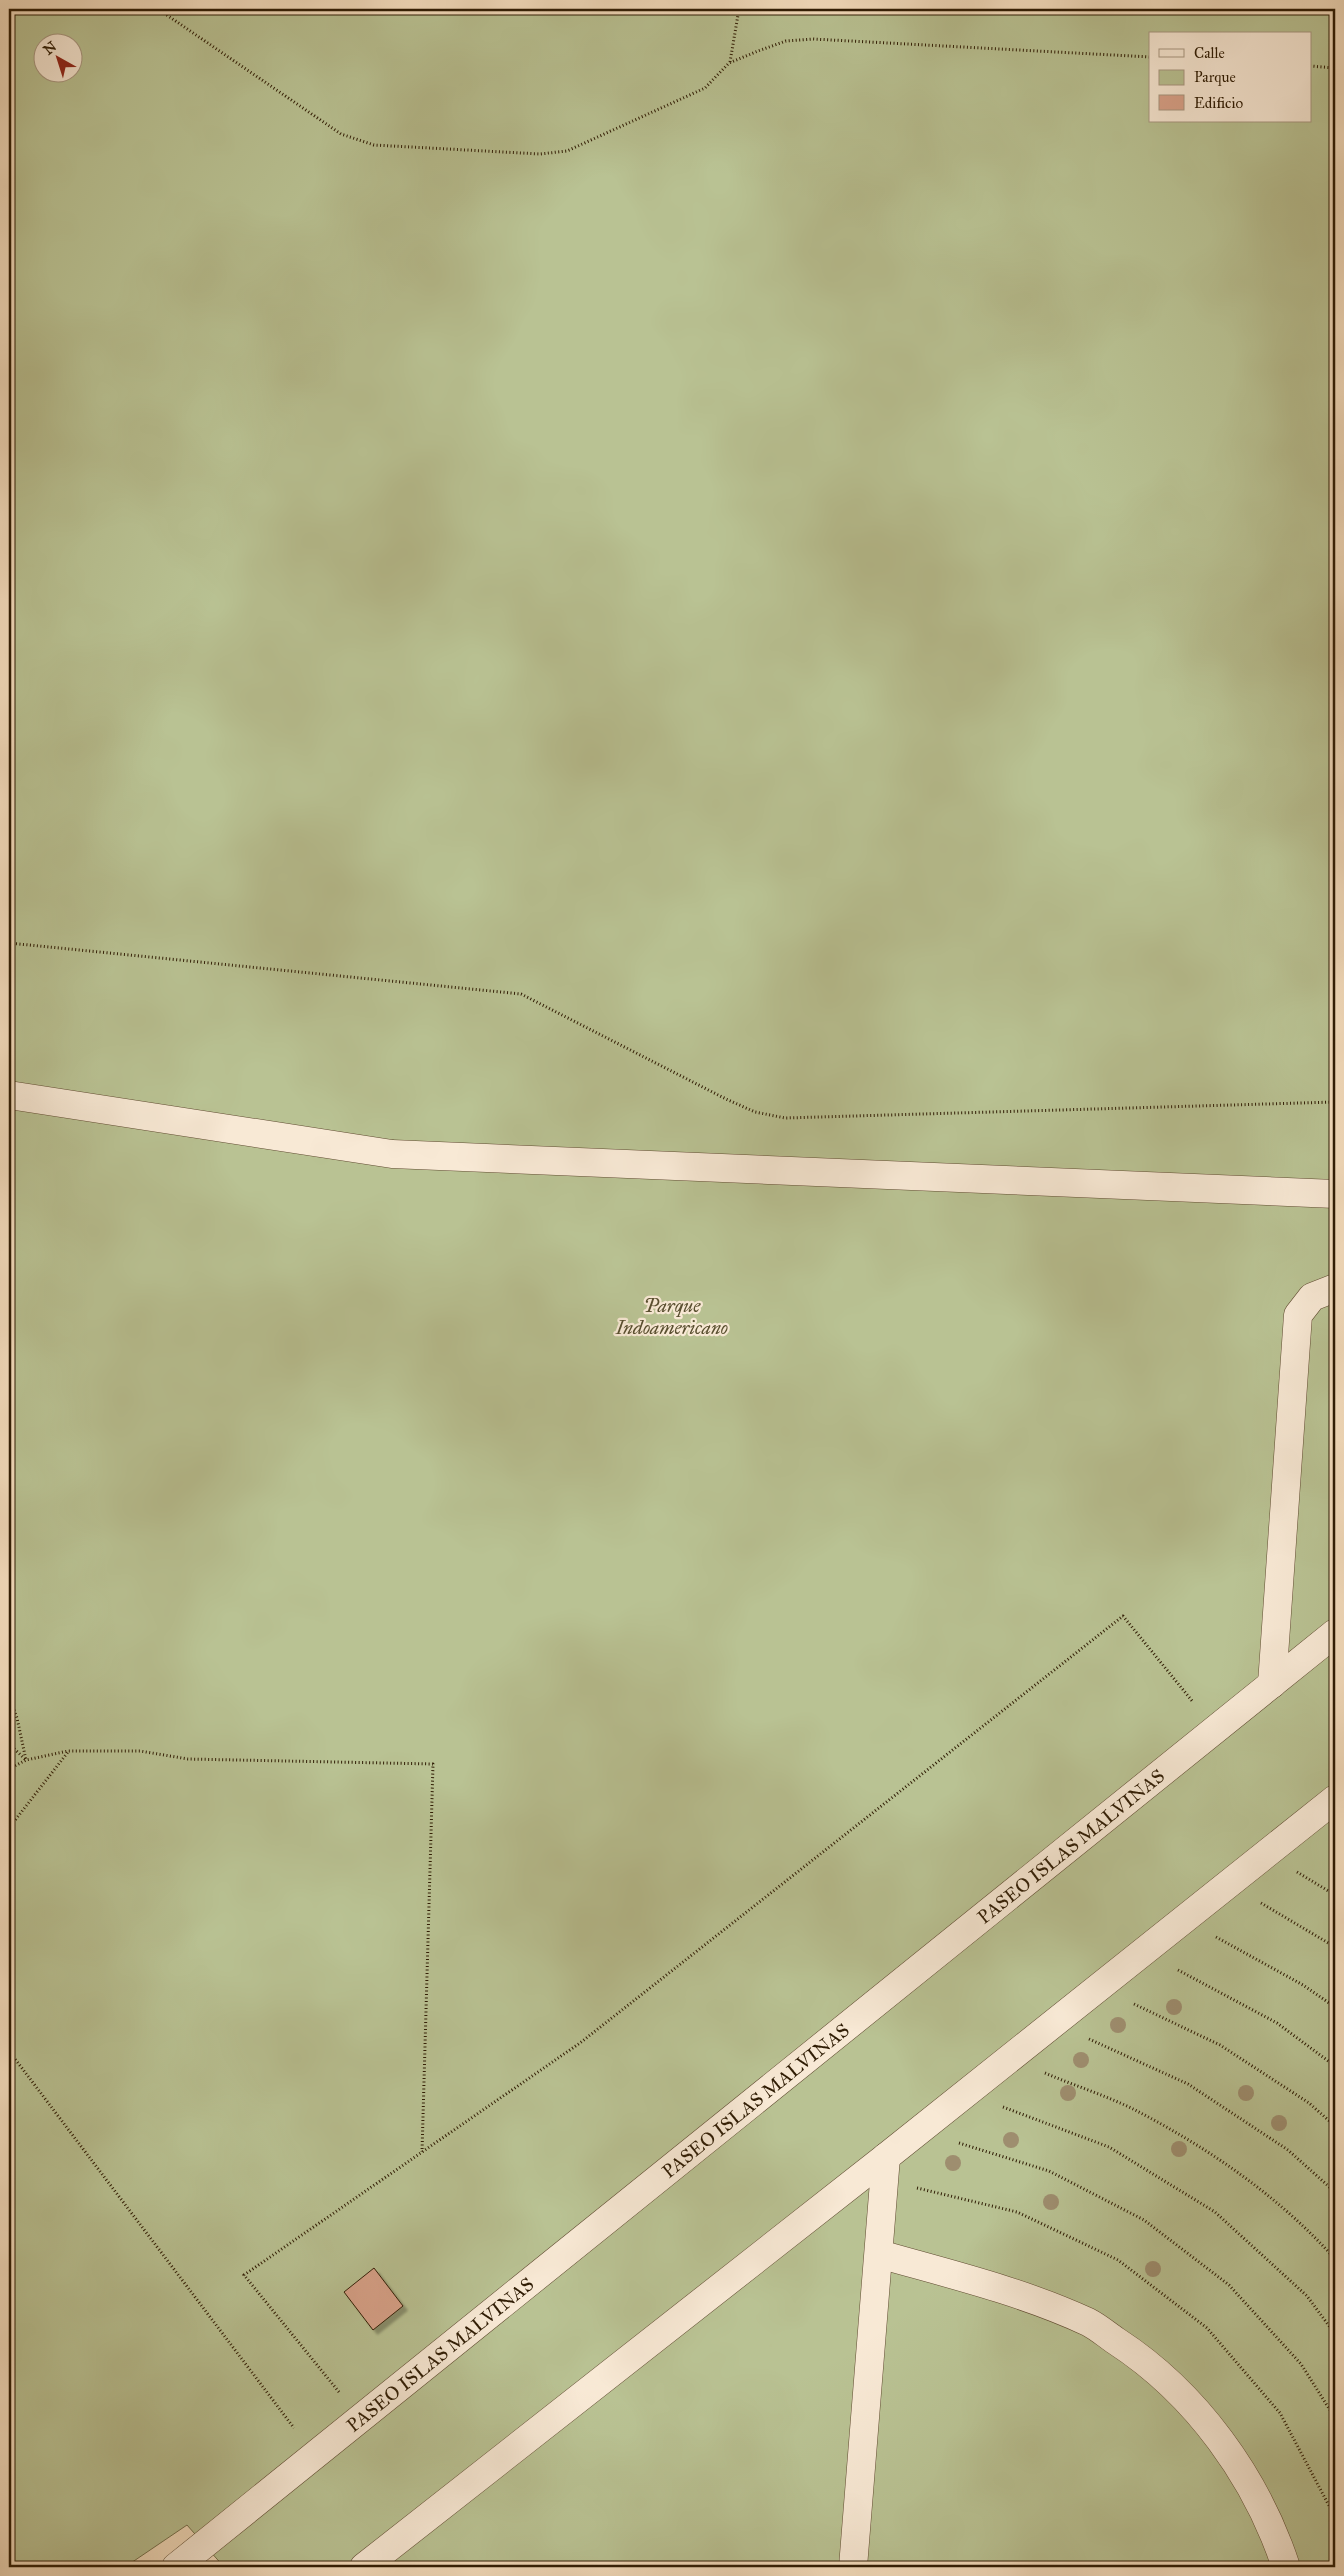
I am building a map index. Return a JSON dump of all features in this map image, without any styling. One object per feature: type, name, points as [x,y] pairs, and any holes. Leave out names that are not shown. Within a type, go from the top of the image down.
[{"type":"street","points":[[9,1095],[392,1154],[1335,1194]]},
{"type":"street","points":[[1272,1684],[1298,1315],[1312,1297],[1335,1288]]},
{"type":"street","name":"PASEO ISLAS MALVINAS","points":[[176,2567],[1335,1632]]},
{"type":"street","points":[[364,2567],[886,2157],[1335,1799]]},
{"type":"street","points":[[853,2567],[886,2157]]},
{"type":"street","points":[[879,2254],[1041,2302],[1090,2323],[1140,2356],[1176,2388],[1211,2429],[1240,2470],[1251,2486],[1277,2539],[1286,2567]]},
{"type":"path","points":[[158,9],[341,134],[374,145],[540,154],[567,150],[705,88],[730,63],[786,41],[813,39],[1149,58]]},
{"type":"path","points":[[730,63],[739,9]]},
{"type":"path","points":[[1312,66],[1335,68]]},
{"type":"path","points":[[9,943],[521,994],[726,1099],[755,1112],[785,1118],[1335,1102]]},
{"type":"path","points":[[360,2418],[244,2275],[580,2043],[1123,1616],[1215,1730]]},
{"type":"path","points":[[9,1697],[17,1718],[26,1760]]},
{"type":"path","points":[[9,1744],[26,1760]]},
{"type":"path","points":[[9,1769],[26,1760],[68,1751],[140,1751],[188,1758],[433,1764],[422,2152]]},
{"type":"path","points":[[9,1828],[68,1751]]},
{"type":"path","points":[[1291,1869],[1335,1895]]},
{"type":"path","points":[[1254,1898],[1335,1947]]},
{"type":"path","points":[[1209,1934],[1303,1984],[1335,2007]]},
{"type":"path","points":[[1177,1969],[1278,2023],[1335,2066]]},
{"type":"path","points":[[1133,2004],[1220,2045],[1309,2103],[1335,2126]]},
{"type":"path","points":[[1089,2038],[1188,2084],[1288,2150],[1335,2192]]},
{"type":"path","points":[[9,2051],[315,2455]]},
{"type":"path","points":[[1035,2069],[1136,2110],[1230,2166],[1313,2234],[1335,2259]]},
{"type":"path","points":[[1002,2106],[1109,2147],[1215,2212],[1307,2296],[1335,2334]]},
{"type":"path","points":[[956,2142],[1049,2171],[1144,2220],[1229,2286],[1301,2364],[1335,2418]]},
{"type":"path","points":[[908,2186],[1017,2212],[1076,2240],[1118,2260],[1207,2328],[1280,2413],[1335,2517]]},
{"type":"green space","name":"Parque Indoamericano","points":[[9,9],[1335,9],[1335,2567],[224,2567],[187,2525],[125,2567],[9,2567]]},
{"type":"building","points":[[374,2268],[403,2306],[373,2330],[344,2292]]}]
